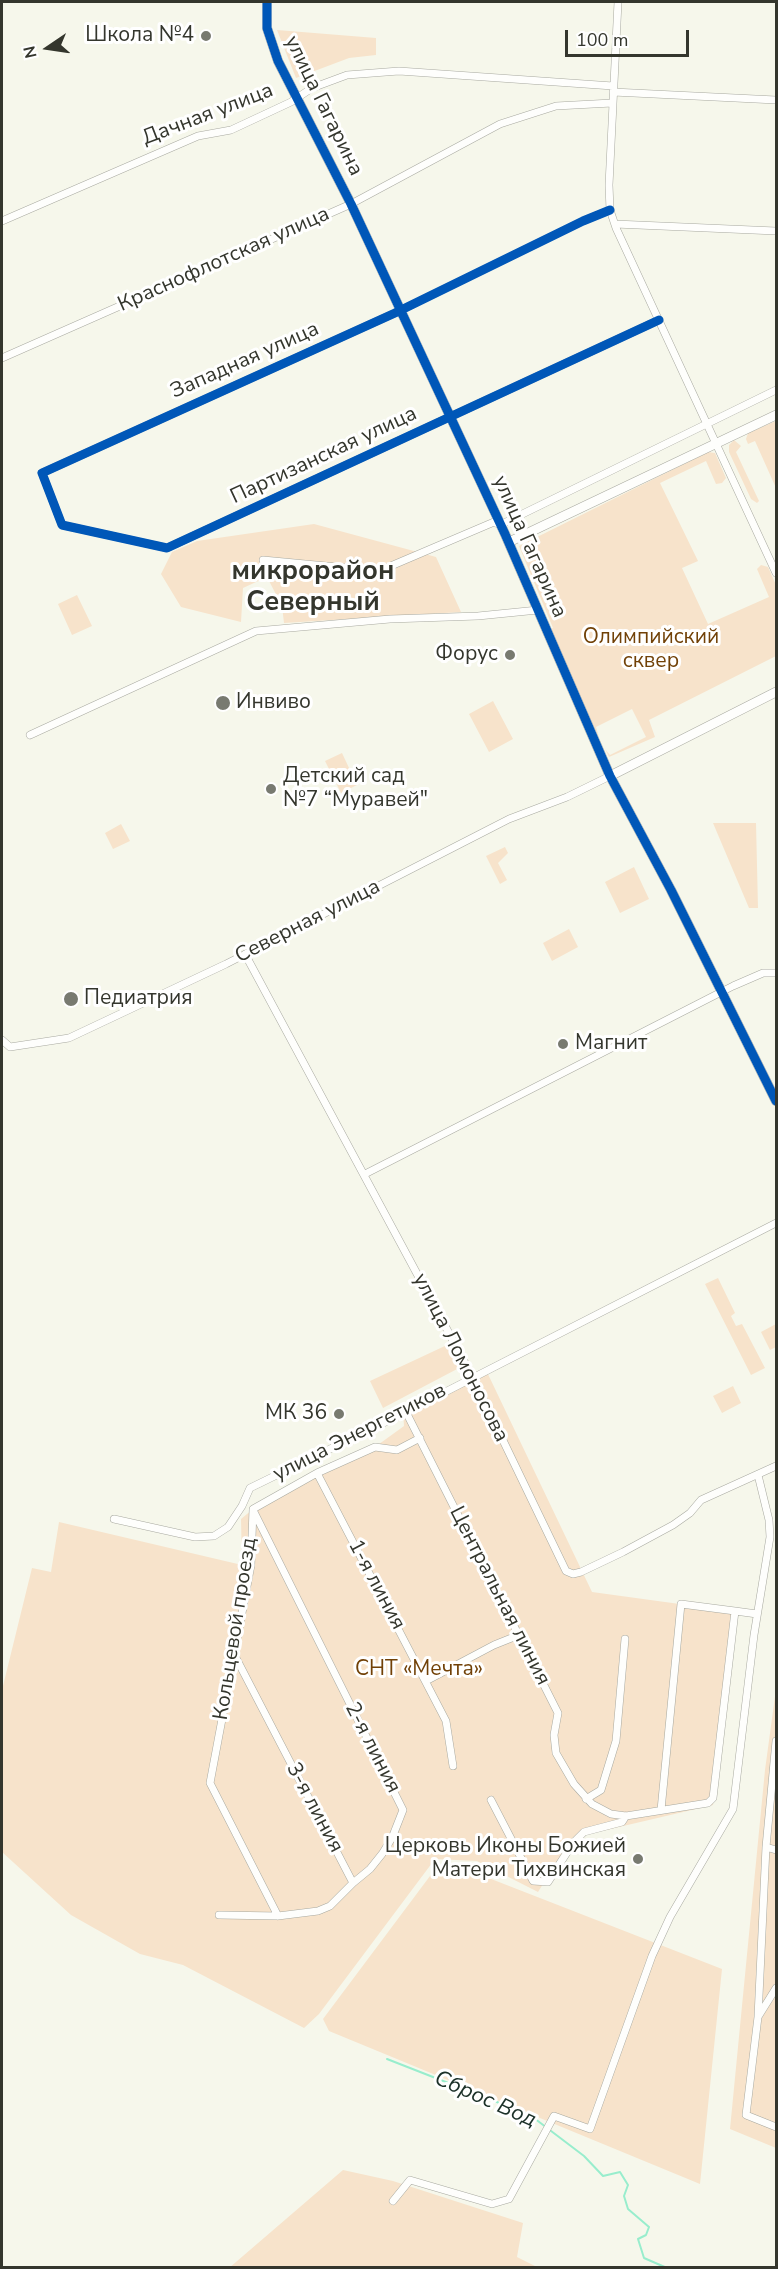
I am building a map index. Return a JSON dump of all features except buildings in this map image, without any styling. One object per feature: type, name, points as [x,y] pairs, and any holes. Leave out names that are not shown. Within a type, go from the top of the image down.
[{"type":"street","name":"улица Гагарина","points":[[267,2],[267,28],[270,43],[351,204],[509,542],[610,776],[777,1101]]},
{"type":"street","points":[[618,2],[612,103],[610,210],[658,320],[777,573]]},
{"type":"street","name":"Дачная улица","points":[[2,221],[198,136],[231,130],[297,99],[309,89],[337,78],[382,70],[481,75],[613,89],[777,100]]},
{"type":"street","name":"Краснофлотская улица","points":[[2,358],[351,204],[500,124],[556,106],[612,103]]},
{"type":"street","name":"Западная улица","points":[[167,548],[62,525],[42,473],[400,310],[610,210]]},
{"type":"street","points":[[615,224],[777,231]]},
{"type":"street","name":"Партизанская улица","points":[[167,548],[658,320]]},
{"type":"street","points":[[262,560],[379,571],[494,522],[500,525],[708,426],[777,390]]},
{"type":"street","points":[[509,542],[777,415]]},
{"type":"street","points":[[30,735],[256,631],[390,619],[478,616],[538,610]]},
{"type":"street","points":[[610,776],[777,692]]},
{"type":"street","name":"Северная улица","points":[[2,1040],[10,1047],[69,1038],[245,954],[509,819],[567,797],[610,776]]},
{"type":"street","name":"улица Ломоносова","points":[[245,954],[472,1377],[566,1571],[573,1574],[592,1567],[673,1525],[690,1513],[701,1500],[777,1467]]},
{"type":"street","points":[[365,1174],[722,992],[763,973],[777,973]]},
{"type":"street","name":"улица Энергетиков","points":[[114,1519],[195,1537],[214,1536],[228,1527],[242,1506],[250,1488],[406,1412],[777,1223]]},
{"type":"street","name":"Центральная линия","points":[[406,1412],[558,1713],[554,1735],[556,1753],[574,1784],[586,1799]]},
{"type":"street","name":"Кольцевой проезд","points":[[278,1916],[210,1783],[250,1564],[253,1509],[317,1473],[375,1447],[397,1450],[420,1438]]},
{"type":"street","name":"1-я линия","points":[[317,1473],[446,1721],[453,1766]]},
{"type":"street","points":[[393,2201],[410,2180],[492,2204],[509,2199],[554,2116],[590,2129],[663,1933],[733,1809],[770,1528],[758,1475]]},
{"type":"street","name":"2-я линия","points":[[253,1509],[403,1810],[392,1838],[382,1854],[370,1869],[353,1882]]},
{"type":"street","points":[[662,1810],[681,1604],[757,1614]]},
{"type":"street","points":[[625,1639],[616,1741],[601,1790],[586,1799],[611,1814],[626,1816],[708,1803],[713,1797],[735,1611]]},
{"type":"street","points":[[426,1681],[494,1645],[519,1635]]},
{"type":"street","name":"3-я линия","points":[[235,1656],[353,1882]]},
{"type":"street","points":[[776,2127],[746,2115],[758,2017],[765,1847],[777,1741]]},
{"type":"street","points":[[770,1793],[777,1783]]},
{"type":"street","points":[[491,1800],[533,1881],[548,1882],[573,1843],[584,1832],[621,1822],[626,1816]]},
{"type":"street","points":[[765,1847],[777,1850]]},
{"type":"street","points":[[219,1915],[278,1916],[318,1911],[330,1906],[353,1882]]},
{"type":"street","points":[[758,2017],[777,1988]]},
{"type":"green space","points":[[277,30],[376,38],[376,55],[349,58],[296,78]]},
{"type":"green space","points":[[776,421],[776,488],[755,441],[748,444],[746,439],[748,433]]},
{"type":"green space","points":[[734,440],[741,446],[736,452],[759,501],[757,503],[751,499],[729,452],[729,445]]},
{"type":"green space","name":"Олимпийский сквер","points":[[708,452],[715,453],[726,478],[722,483],[716,484],[706,461],[660,483],[698,561],[682,568],[708,624],[769,597],[757,569],[761,565],[768,567],[776,585],[776,656],[649,720],[655,737],[609,757],[605,749],[610,755],[646,737],[632,709],[596,727],[599,737],[547,631],[553,628],[519,546]]},
{"type":"green space","points":[[314,524],[436,557],[461,612],[284,623],[282,606],[267,577],[243,588],[241,622],[181,607],[161,574],[172,552],[197,541]]},
{"type":"green space","points":[[77,595],[92,626],[72,635],[58,604]]},
{"type":"green space","points":[[493,701],[513,739],[489,752],[469,714]]},
{"type":"green space","points":[[342,753],[357,785],[341,793],[325,761]]},
{"type":"green space","points":[[713,823],[756,823],[758,908],[749,908]]},
{"type":"green space","points":[[121,824],[130,841],[113,849],[105,833]]},
{"type":"green space","points":[[505,847],[508,853],[498,863],[507,880],[500,884],[486,856]]},
{"type":"green space","points":[[634,867],[649,899],[620,913],[605,882]]},
{"type":"green space","points":[[569,929],[578,947],[552,961],[543,943]]},
{"type":"green space","points":[[718,1278],[735,1313],[731,1316],[736,1326],[742,1324],[765,1368],[751,1375],[705,1284]]},
{"type":"green space","points":[[776,1324],[776,1347],[770,1350],[761,1332]]},
{"type":"green space","points":[[447,1345],[459,1368],[383,1408],[370,1381]]},
{"type":"green space","name":"СНТ «Мечта»","points":[[486,1370],[592,1592],[738,1612],[713,1805],[572,1838],[538,1892],[477,1861],[435,1859],[319,2014],[304,2028],[183,1965],[140,1954],[71,1915],[2,1852],[2,1690],[32,1568],[51,1572],[59,1522],[242,1565],[241,1519],[253,1509],[375,1447],[404,1426],[403,1411]]},
{"type":"green space","points":[[733,1386],[741,1403],[722,1413],[713,1396]]},
{"type":"green space","points":[[776,1689],[776,2148],[730,2129],[765,1770]]},
{"type":"green space","points":[[463,1868],[722,1969],[700,2184],[329,2031],[323,2019],[433,1872]]},
{"type":"green space","points":[[343,2170],[393,2181],[523,2223],[517,2257],[537,2267],[229,2268]]},
{"type":"waterway","name":"Сброс Вод","points":[[387,2059],[530,2115],[584,2156],[603,2176],[620,2172],[628,2185],[624,2196],[628,2209],[649,2227],[646,2235],[638,2239],[644,2258],[667,2268]]},
{"type":"cycle path","points":[[267,2],[267,28],[278,61],[351,204],[505,534],[610,776],[671,890],[776,1101]]},
{"type":"cycle path","points":[[610,210],[395,313],[42,473],[62,525],[167,548],[659,320]]},
{"type":"place","name":"Школа №4","points":[[206,36]]},
{"type":"place","name":"Форус","points":[[510,655]]},
{"type":"place","name":"Инвиво","points":[[223,703]]},
{"type":"place","name":"Детский сад №7 “Муравей\"","points":[[271,789]]},
{"type":"place","name":"Педиатрия","points":[[71,999]]},
{"type":"place","name":"Магнит","points":[[563,1044]]},
{"type":"place","name":"МК 36","points":[[339,1414]]},
{"type":"place","name":"Церковь Иконы Божией Матери Тихвинская","points":[[638,1859]]},
{"type":"district","name":"микрорайон Северный","points":[[313,588]]}]
